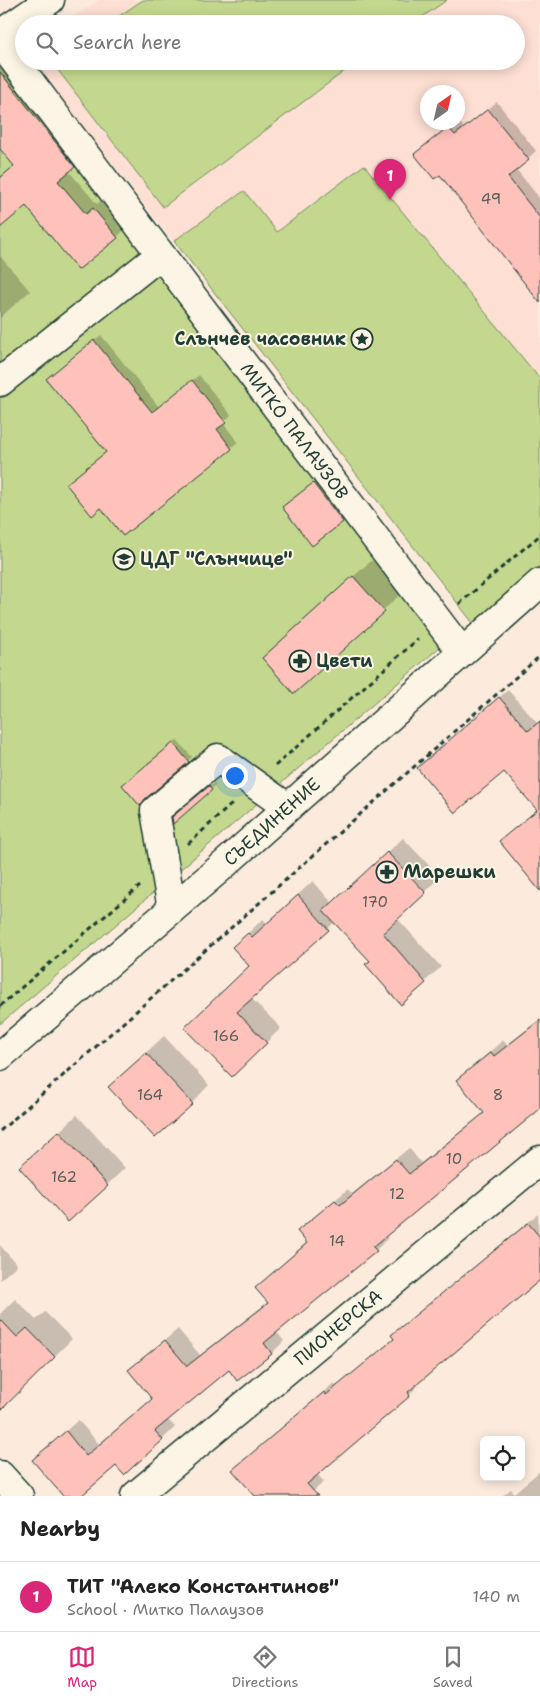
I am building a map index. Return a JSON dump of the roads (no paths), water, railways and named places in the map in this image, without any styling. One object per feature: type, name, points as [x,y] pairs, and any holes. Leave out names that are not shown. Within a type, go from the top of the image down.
[{"type":"street","points":[[28,15],[50,0]]},
{"type":"street","points":[[0,34],[15,24]]},
{"type":"street","name":"МИТКО ПАЛАУЗОВ","points":[[0,42],[15,62]]},
{"type":"street","name":"МИТКО ПАЛАУЗОВ","points":[[21,70],[461,651]]},
{"type":"street","points":[[0,382],[160,255]]},
{"type":"street","name":"СЪЕДИНЕНИЕ","points":[[0,1056],[172,909],[540,583]]},
{"type":"street","points":[[172,909],[155,811],[218,758],[287,807]]},
{"type":"street","name":"ПИОНЕРСКА","points":[[135,1496],[540,1160]]},
{"type":"street","points":[[0,1475],[19,1496]]},
{"type":"place","name":"ТИТ \"Алеко Константинов\"","points":[[390,200]]},
{"type":"place","name":"Слънчев часовник","points":[[362,339]]},
{"type":"place","name":"ЦДГ \"Слънчице\"","points":[[124,559]]},
{"type":"place","name":"Цвети","points":[[300,661]]},
{"type":"place","name":"Марешки","points":[[387,872]]}]
